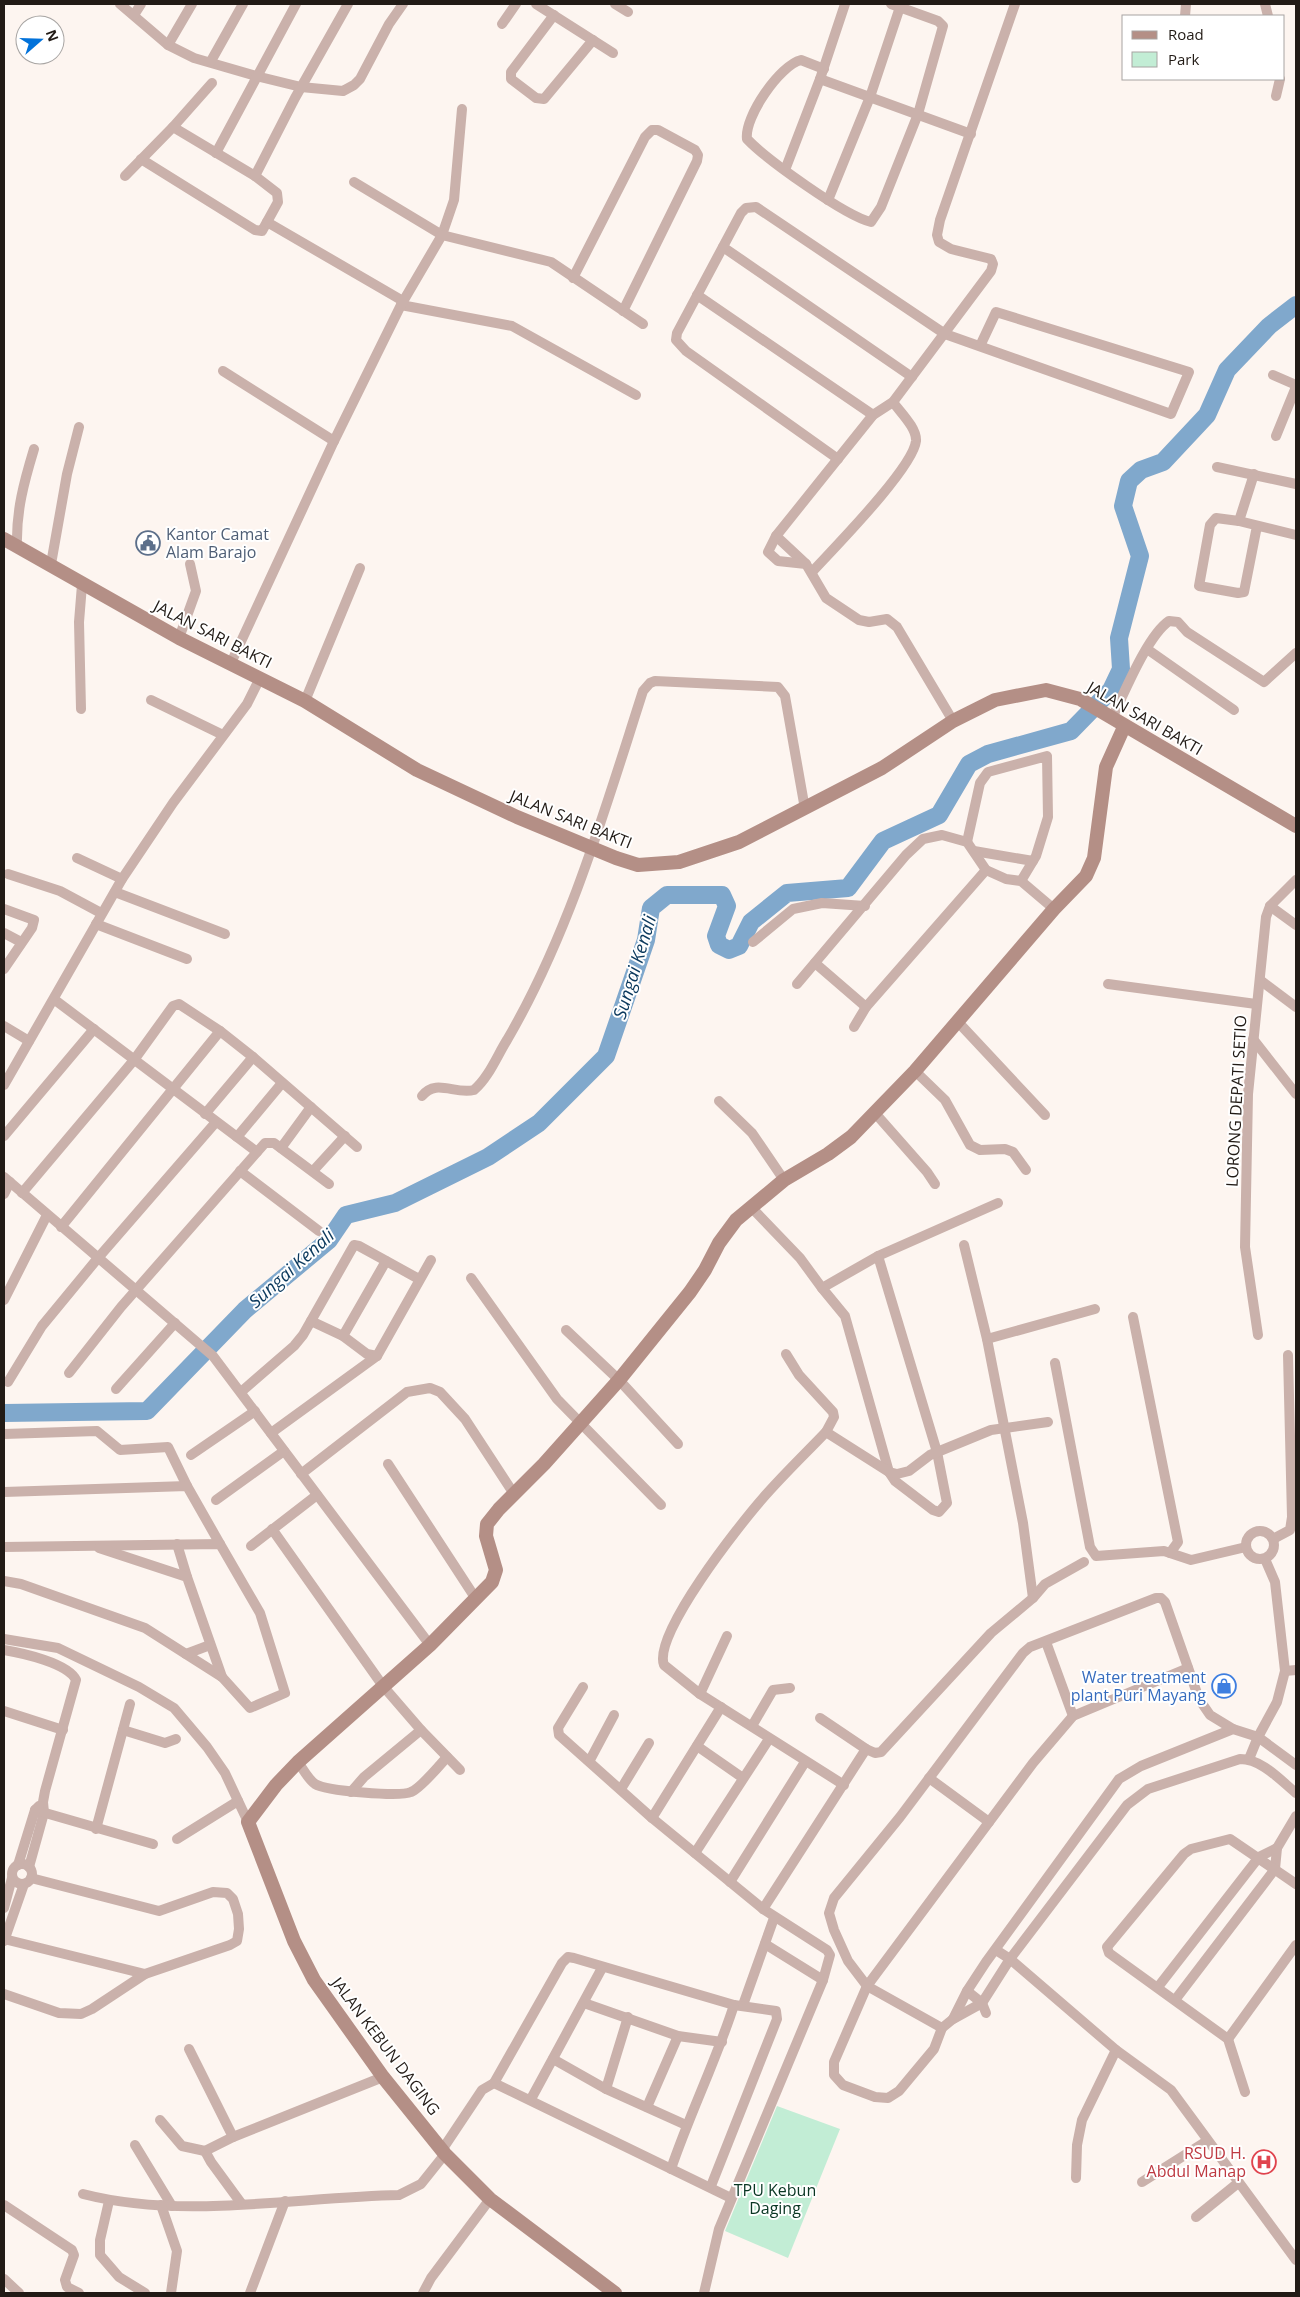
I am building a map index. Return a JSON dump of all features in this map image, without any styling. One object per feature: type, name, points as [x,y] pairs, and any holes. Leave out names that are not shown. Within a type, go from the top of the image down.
[{"type":"street","points":[[120,4],[168,45],[194,58],[211,61],[256,76],[301,86],[342,91],[360,79],[386,30],[404,4]]},
{"type":"street","points":[[134,15],[141,4]]},
{"type":"street","points":[[168,45],[192,4]]},
{"type":"street","points":[[211,61],[243,4]]},
{"type":"street","points":[[216,154],[296,4]]},
{"type":"street","points":[[502,24],[516,4]]},
{"type":"street","points":[[536,4],[613,53]]},
{"type":"street","points":[[615,4],[628,12]]},
{"type":"street","points":[[785,170],[822,74],[845,4]]},
{"type":"street","points":[[809,568],[772,558],[768,552],[776,536],[873,415],[893,402],[991,272],[993,264],[991,259],[951,249],[939,242],[937,235],[940,220],[1016,4]]},
{"type":"street","points":[[828,200],[870,97],[895,5],[938,21],[943,26],[918,114],[874,221],[869,221],[828,200],[785,170],[747,139],[750,121],[761,96],[796,62],[801,60],[822,74],[870,97],[918,114],[971,134]]},
{"type":"street","points":[[256,176],[301,86],[346,9]]},
{"type":"street","points":[[554,15],[511,72],[511,80],[536,98],[544,98],[593,40]]},
{"type":"street","points":[[1276,96],[1280,80]]},
{"type":"street","points":[[125,176],[174,127],[212,83]]},
{"type":"street","points":[[231,663],[334,441],[402,303],[442,235],[454,200],[462,109]]},
{"type":"street","points":[[141,159],[256,230],[262,231],[279,198],[274,189],[256,176],[216,154],[174,127]]},
{"type":"street","points":[[573,278],[645,137],[652,130],[658,130],[695,150],[698,155],[697,161],[623,310]]},
{"type":"street","points":[[354,182],[442,235],[551,262],[643,324]]},
{"type":"street","points":[[838,458],[676,340],[677,333],[697,295],[741,213],[746,208],[756,207],[945,334],[1171,414],[1189,372],[996,312],[980,346]]},
{"type":"street","points":[[267,222],[402,303],[512,326],[636,395]]},
{"type":"street","points":[[723,247],[912,377]]},
{"type":"street","points":[[697,295],[873,415]]},
{"type":"street","points":[[223,371],[334,441]]},
{"type":"street","points":[[1272,375],[1296,386],[1276,436]]},
{"type":"street","points":[[809,568],[882,494],[912,454],[916,439],[910,425],[893,402]]},
{"type":"street","points":[[51,564],[67,474],[79,427]]},
{"type":"street","points":[[17,546],[16,519],[19,499],[34,449]]},
{"type":"street","points":[[1217,466],[1296,484]]},
{"type":"street","points":[[1240,521],[1254,474]]},
{"type":"street","points":[[1257,526],[1244,592],[1238,594],[1199,586],[1212,521],[1216,518],[1240,521],[1296,535]]},
{"type":"street","points":[[776,536],[809,568],[826,598],[859,620],[869,622],[886,619],[897,627],[953,721]]},
{"type":"street","name":"JALAN SARI BAKTI","points":[[4,539],[51,564],[82,585],[179,638],[306,701],[417,770],[517,817],[616,858],[638,865],[679,862],[739,842],[805,810],[882,768],[953,721],[996,700],[1016,694],[1046,690],[1080,699],[1124,727],[1296,826]]},
{"type":"street","points":[[179,638],[196,592],[190,564]]},
{"type":"street","points":[[306,701],[360,568]]},
{"type":"street","points":[[81,709],[79,622],[82,585]]},
{"type":"street","points":[[1108,716],[1147,649],[1162,626],[1169,621],[1178,622],[1187,632],[1264,682],[1296,653]]},
{"type":"street","points":[[1147,649],[1234,710]]},
{"type":"street","points":[[4,1085],[122,879],[223,735],[247,704],[260,678]]},
{"type":"street","points":[[422,1096],[427,1090],[436,1086],[467,1092],[481,1085],[526,1006],[555,943],[592,847],[644,691],[650,682],[778,687],[785,696],[805,810]]},
{"type":"street","points":[[151,700],[223,735]]},
{"type":"street","points":[[4,1639],[58,1648],[139,1687],[174,1708],[207,1747],[225,1773],[248,1822],[276,1785],[298,1762],[430,1645],[492,1582],[496,1575],[496,1564],[486,1536],[487,1524],[619,1380],[690,1292],[705,1270],[719,1242],[736,1220],[784,1180],[828,1154],[852,1137],[915,1071],[1054,908],[1086,876],[1094,858],[1106,767],[1124,727]]},
{"type":"street","points":[[967,842],[980,783],[988,772],[1047,756],[1048,817],[1033,861],[1021,880]]},
{"type":"street","points":[[796,984],[865,906],[906,855],[923,839],[942,835],[967,842],[986,870],[1006,879],[1021,880],[1054,908]]},
{"type":"street","points":[[974,851],[1033,861]]},
{"type":"street","points":[[77,858],[122,879]]},
{"type":"street","points":[[854,1027],[866,1007],[986,870]]},
{"type":"street","points":[[8,874],[60,891],[101,913]]},
{"type":"street","points":[[1296,880],[1270,906],[1296,925]]},
{"type":"street","points":[[115,892],[225,934]]},
{"type":"street","points":[[753,942],[793,909],[822,903],[865,906]]},
{"type":"street","name":"LORONG DEPATI SETIO","points":[[1258,1336],[1245,1248],[1248,1094],[1266,917],[1270,906]]},
{"type":"street","points":[[4,909],[34,920],[32,928],[4,969]]},
{"type":"street","points":[[96,924],[187,959]]},
{"type":"street","points":[[4,933],[21,942]]},
{"type":"street","points":[[814,963],[866,1007]]},
{"type":"street","points":[[1260,980],[1296,1007]]},
{"type":"street","points":[[1108,984],[1256,1004]]},
{"type":"street","points":[[54,1000],[257,1152]]},
{"type":"street","points":[[22,1193],[134,1060],[174,1006],[179,1004],[220,1031],[253,1057],[357,1147]]},
{"type":"street","points":[[958,1022],[1044,1115]]},
{"type":"street","points":[[4,1026],[29,1042]]},
{"type":"street","points":[[4,1136],[94,1029]]},
{"type":"street","points":[[61,1226],[220,1031]]},
{"type":"street","points":[[1253,1039],[1296,1094]]},
{"type":"street","points":[[205,1114],[253,1057]]},
{"type":"street","points":[[915,1071],[946,1100],[970,1145],[980,1150],[1004,1149],[1013,1152],[1026,1170]]},
{"type":"street","points":[[237,1137],[282,1084]]},
{"type":"street","points":[[719,1101],[752,1133],[784,1180]]},
{"type":"street","points":[[281,1148],[311,1107]]},
{"type":"street","points":[[875,1113],[927,1172],[935,1184]]},
{"type":"street","points":[[8,1382],[42,1326],[98,1258],[216,1122]]},
{"type":"street","points":[[313,1171],[345,1136]]},
{"type":"street","points":[[70,1373],[136,1290],[265,1143],[270,1142],[281,1148],[330,1184]]},
{"type":"street","points":[[240,1171],[319,1231]]},
{"type":"street","points":[[4,1194],[7,1180],[199,1342],[213,1356],[430,1645]]},
{"type":"street","points":[[822,1288],[878,1256],[998,1203]]},
{"type":"street","points":[[751,1207],[800,1258],[845,1316],[889,1472],[894,1481],[933,1510],[939,1512],[947,1503],[937,1452],[878,1256]]},
{"type":"street","points":[[4,1300],[47,1215]]},
{"type":"street","points":[[964,1245],[988,1339],[1023,1523],[1033,1598]]},
{"type":"street","points":[[241,1392],[294,1346],[311,1321],[350,1248],[359,1246],[419,1279]]},
{"type":"street","points":[[271,1433],[376,1356],[431,1260]]},
{"type":"street","points":[[343,1336],[386,1261]]},
{"type":"street","points":[[471,1278],[557,1399],[660,1505]]},
{"type":"street","points":[[988,1339],[1095,1309]]},
{"type":"street","points":[[1133,1317],[1178,1542],[1170,1552]]},
{"type":"street","points":[[311,1321],[343,1336],[367,1354],[376,1356]]},
{"type":"street","points":[[116,1389],[175,1323]]},
{"type":"street","points":[[566,1330],[619,1380],[678,1444]]},
{"type":"street","points":[[786,1354],[799,1375],[833,1412],[834,1418],[826,1432],[753,1510],[685,1601],[670,1631],[662,1653],[664,1664],[700,1694],[805,1762],[844,1784]]},
{"type":"street","points":[[1273,1539],[1290,1530],[1292,1517],[1288,1355]]},
{"type":"street","points":[[1055,1363],[1090,1547],[1096,1556],[1164,1550],[1191,1560],[1246,1547]]},
{"type":"street","points":[[301,1474],[407,1392],[430,1388],[440,1392],[465,1419],[514,1494]]},
{"type":"street","points":[[191,1455],[255,1411]]},
{"type":"street","points":[[826,1432],[889,1472],[897,1474],[909,1471],[937,1452],[991,1430],[1048,1422]]},
{"type":"street","points":[[4,1434],[98,1432],[120,1450],[168,1447],[220,1544],[260,1613],[285,1693],[250,1708],[222,1677],[145,1628],[21,1584],[4,1581]]},
{"type":"street","points":[[216,1500],[284,1450]]},
{"type":"street","points":[[388,1464],[476,1599]]},
{"type":"street","points":[[4,1492],[188,1486]]},
{"type":"street","points":[[251,1546],[317,1495]]},
{"type":"street","points":[[272,1529],[383,1686],[421,1730],[460,1770]]},
{"type":"street","points":[[1256,1530],[1270,1533],[1273,1539],[1273,1553],[1265,1559],[1257,1560],[1251,1556],[1246,1547],[1245,1542],[1250,1534],[1256,1530]]},
{"type":"street","points":[[177,1544],[222,1677]]},
{"type":"street","points":[[4,1547],[220,1544]]},
{"type":"street","points":[[91,1546],[187,1576]]},
{"type":"street","points":[[1249,1759],[1258,1737],[1277,1702],[1285,1671],[1275,1582],[1265,1559]]},
{"type":"street","points":[[820,1718],[866,1749],[875,1753],[881,1752],[991,1632],[1033,1598],[1045,1584],[1084,1562]]},
{"type":"street","points":[[942,2028],[867,1986],[848,1962],[829,1913],[834,1898],[928,1778],[1022,1653],[1156,1598],[1161,1598],[1165,1602],[1188,1668],[1206,1711],[1233,1729],[1258,1737],[1296,1765]]},
{"type":"street","points":[[700,1694],[727,1636]]},
{"type":"street","points":[[1046,1642],[1073,1716]]},
{"type":"street","points":[[186,1654],[210,1645]]},
{"type":"street","points":[[4,1650],[50,1663],[71,1673],[76,1678],[76,1686],[40,1812],[27,1881],[4,1940],[145,1974]]},
{"type":"street","points":[[1188,1668],[1073,1716],[1033,1763],[867,1986],[834,2062],[834,2076],[843,2085],[875,2097],[888,2098],[899,2091],[934,2049],[942,2028],[953,2019],[984,2008],[1010,1959],[1127,1805],[1148,1789],[1240,1759],[1249,1759],[1259,1763],[1296,1793]]},
{"type":"street","points":[[1285,1671],[1296,1670]]},
{"type":"street","points":[[583,1687],[558,1732],[652,1818],[762,1909],[827,1950],[830,1962],[719,2229],[704,2293]]},
{"type":"street","points":[[752,1726],[773,1690],[790,1688]]},
{"type":"street","points":[[96,1828],[130,1704]]},
{"type":"street","points":[[652,1818],[721,1707]]},
{"type":"street","points":[[4,1711],[63,1730]]},
{"type":"street","points":[[590,1760],[614,1715]]},
{"type":"street","points":[[953,2019],[967,1991],[1119,1779],[1141,1766],[1233,1729]]},
{"type":"street","points":[[123,1730],[165,1743],[176,1739]]},
{"type":"street","points":[[351,1792],[364,1777],[421,1730]]},
{"type":"street","points":[[694,1853],[769,1739]]},
{"type":"street","points":[[621,1789],[650,1743]]},
{"type":"street","points":[[697,1746],[743,1778]]},
{"type":"street","points":[[762,1909],[866,1749]]},
{"type":"street","points":[[298,1762],[316,1784],[351,1792],[411,1792],[447,1757]]},
{"type":"street","points":[[730,1882],[805,1762]]},
{"type":"street","points":[[928,1778],[990,1822]]},
{"type":"street","points":[[177,1839],[238,1801]]},
{"type":"street","points":[[40,1812],[153,1844]]},
{"type":"street","points":[[4,1908],[11,1871],[40,1812]]},
{"type":"street","points":[[1175,2000],[1274,1868],[1277,1848],[1296,1816]]},
{"type":"street","name":"JALAN KEBUN DAGING","points":[[248,1822],[294,1941],[314,1980],[338,2017],[383,2077],[444,2152],[490,2199],[615,2293]]},
{"type":"street","points":[[1245,2092],[1228,2039],[1109,1953],[1107,1947],[1187,1851],[1230,1839],[1296,1884]]},
{"type":"street","points":[[1158,1987],[1258,1857],[1277,1848]]},
{"type":"street","points":[[11,1871],[29,1867]]},
{"type":"street","points":[[4,1994],[59,2013],[81,2014],[92,2009],[145,1974],[237,1940],[239,1929],[238,1914],[233,1899],[227,1893],[213,1892],[165,1910],[154,1910],[27,1881],[18,1884],[11,1871]]},
{"type":"street","points":[[671,2169],[686,2125],[765,1944],[774,1918]]},
{"type":"street","points":[[765,1944],[823,1980]]},
{"type":"street","points":[[1228,2039],[1296,1945]]},
{"type":"street","points":[[996,1950],[1010,1959],[1116,2050],[1171,2090],[1296,2260]]},
{"type":"street","points":[[83,2194],[109,2200],[167,2206],[399,2195],[421,2184],[444,2152],[482,2090],[494,2084],[562,1963],[568,1957],[738,2005],[774,2010],[777,2014],[777,2019],[710,2186]]},
{"type":"street","points":[[530,2099],[602,1968]]},
{"type":"street","points":[[967,1991],[984,2008]]},
{"type":"street","points":[[584,2003],[678,2036],[722,2042]]},
{"type":"street","points":[[606,2089],[628,2018]]},
{"type":"street","points":[[647,2107],[678,2036]]},
{"type":"street","points":[[189,2049],[233,2137]]},
{"type":"street","points":[[1076,2178],[1077,2145],[1082,2120],[1116,2050]]},
{"type":"street","points":[[553,2059],[606,2089],[686,2125]]},
{"type":"street","points":[[160,2120],[182,2146],[206,2151],[233,2137],[383,2077]]},
{"type":"street","points":[[494,2084],[530,2099],[731,2198]]},
{"type":"street","points":[[1142,2182],[1207,2141]]},
{"type":"street","points":[[135,2145],[167,2206],[177,2251],[171,2293]]},
{"type":"street","points":[[206,2151],[210,2162],[241,2203]]},
{"type":"street","points":[[1196,2217],[1238,2183]]},
{"type":"street","points":[[423,2293],[447,2254],[490,2199]]},
{"type":"street","points":[[109,2200],[100,2240],[100,2255],[119,2277],[145,2293]]},
{"type":"street","points":[[250,2293],[285,2201]]},
{"type":"street","points":[[4,2205],[72,2250],[74,2255],[65,2280],[67,2287],[79,2293]]},
{"type":"street","points":[[4,2280],[19,2293]]},
{"type":"green space","name":"TPU Kebun Daging","points":[[777,2106],[840,2129],[788,2258],[725,2231]]},
{"type":"waterway","name":"Sungai Kenali","points":[[4,1413],[147,1411],[245,1310],[329,1240],[346,1215],[395,1203],[488,1157],[539,1123],[606,1056],[646,940],[651,908],[667,895],[722,895],[727,906],[716,936],[719,945],[729,950],[739,946],[751,922],[787,893],[848,888],[883,841],[939,815],[969,764],[988,754],[1071,731],[1111,690],[1121,669],[1119,638],[1140,556],[1123,506],[1129,481],[1141,470],[1163,462],[1207,415],[1227,370],[1269,326],[1296,305]]},
{"type":"place","name":"Kantor Camat Alam Barajo","points":[[148,543]]},
{"type":"place","name":"Water treatment plant Puri Mayang","points":[[1224,1686]]},
{"type":"place","name":"RSUD H. Abdul Manap","points":[[1264,2162]]}]
